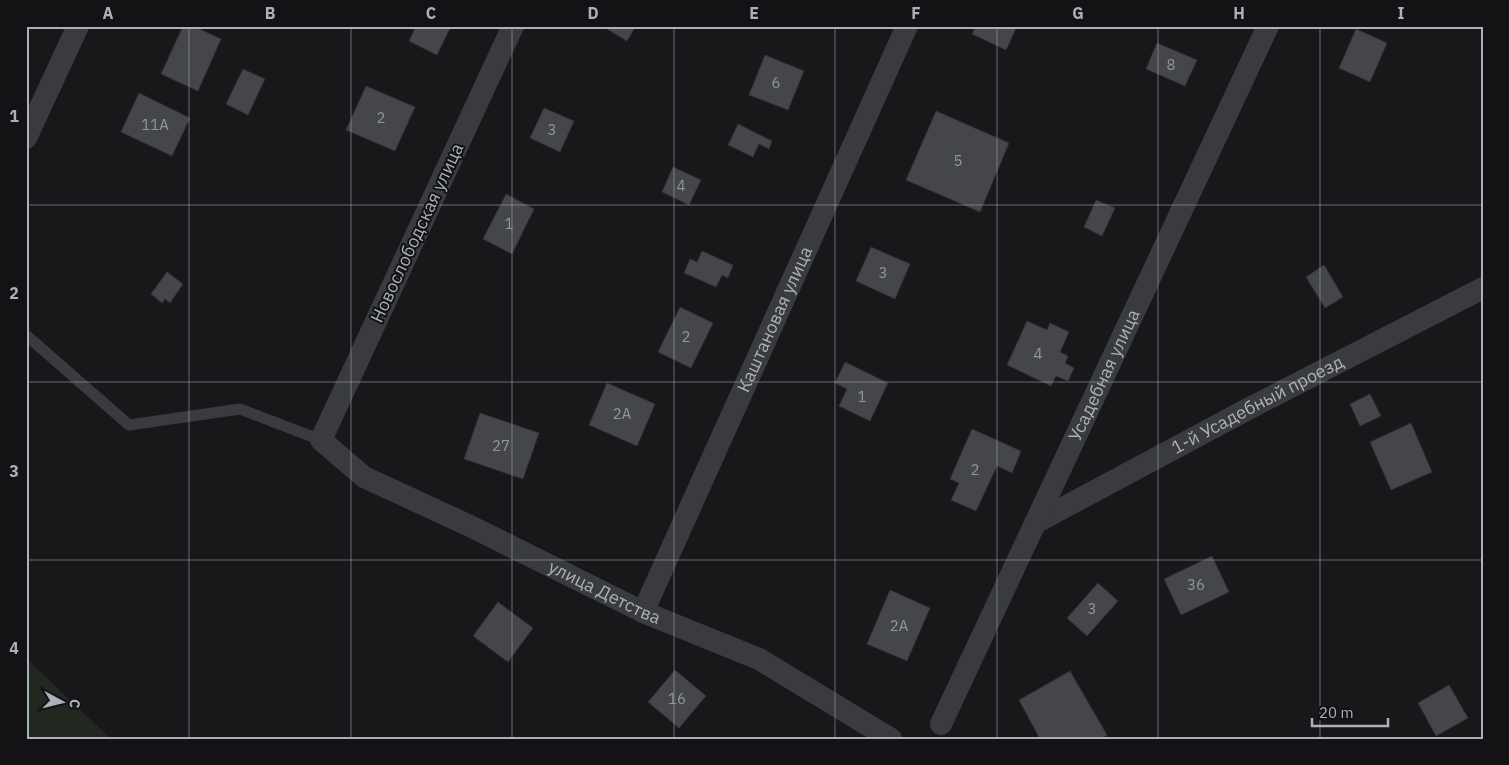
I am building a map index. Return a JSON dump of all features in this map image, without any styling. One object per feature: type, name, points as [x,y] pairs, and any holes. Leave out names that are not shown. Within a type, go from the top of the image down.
[{"type":"street","points":[[26,138],[78,26]]},
{"type":"street","name":"Новослободская улица","points":[[321,440],[513,26]]},
{"type":"street","name":"Каштановая улица","points":[[643,612],[907,26]]},
{"type":"street","name":"Усадебная улица","points":[[938,731],[1268,26]]},
{"type":"street","name":"1-й Усадебный проезд","points":[[1035,523],[1246,410],[1483,288]]},
{"type":"street","name":"улица Детства","points":[[321,440],[364,477],[470,526],[643,612],[759,659],[891,739]]},
{"type":"lane","points":[[26,336],[129,425],[240,409],[321,440]]},
{"type":"shaded area","points":[[26,658],[111,739],[26,739]]},
{"type":"building","points":[[183,26],[193,26],[221,39],[198,91],[161,74]]},
{"type":"building","points":[[416,26],[451,26],[437,55],[409,41]]},
{"type":"building","points":[[602,26],[636,26],[627,41]]},
{"type":"building","points":[[976,26],[1017,26],[1006,50],[972,34]]},
{"type":"building","points":[[1356,29],[1387,43],[1370,82],[1339,68]]},
{"type":"building","points":[[1157,43],[1197,60],[1185,86],[1146,69]]},
{"type":"building","points":[[765,55],[804,71],[788,110],[749,95]]},
{"type":"building","points":[[243,69],[265,79],[248,115],[226,104]]},
{"type":"building","points":[[366,86],[415,107],[395,151],[346,130]]},
{"type":"building","points":[[139,93],[190,118],[172,156],[121,132]]},
{"type":"building","points":[[544,108],[574,121],[560,152],[530,138]]},
{"type":"building","points":[[936,111],[1009,143],[980,212],[906,180]]},
{"type":"building","points":[[738,124],[772,141],[769,149],[759,144],[753,157],[728,145]]},
{"type":"building","points":[[673,167],[701,180],[689,205],[662,192]]},
{"type":"building","points":[[506,194],[534,209],[512,254],[483,239]]},
{"type":"building","points":[[1096,200],[1115,208],[1102,236],[1084,227]]},
{"type":"building","points":[[871,247],[910,264],[895,299],[856,281]]},
{"type":"building","points":[[702,251],[733,265],[728,278],[722,275],[716,287],[684,273],[690,259],[697,262]]},
{"type":"building","points":[[1324,265],[1343,297],[1325,308],[1306,277]]},
{"type":"building","points":[[167,272],[183,284],[170,303],[165,299],[162,303],[151,294]]},
{"type":"building","points":[[680,307],[713,323],[691,368],[658,352]]},
{"type":"building","points":[[1027,321],[1047,330],[1050,323],[1069,332],[1060,352],[1068,356],[1065,363],[1074,368],[1068,381],[1056,376],[1051,386],[1007,365]]},
{"type":"building","points":[[845,362],[888,383],[870,421],[839,406],[847,389],[835,383]]},
{"type":"building","points":[[607,383],[655,404],[637,446],[589,425]]},
{"type":"building","points":[[1370,394],[1381,416],[1360,426],[1350,404]]},
{"type":"building","points":[[480,413],[539,433],[523,479],[464,459]]},
{"type":"building","points":[[1411,423],[1432,472],[1391,490],[1370,442]]},
{"type":"building","points":[[972,429],[1021,451],[1012,473],[997,466],[976,511],[951,500],[959,483],[950,479]]},
{"type":"building","points":[[1212,556],[1229,592],[1181,615],[1164,579]]},
{"type":"building","points":[[1098,583],[1118,601],[1087,636],[1067,618]]},
{"type":"building","points":[[890,590],[930,608],[907,661],[867,644]]},
{"type":"building","points":[[498,602],[533,628],[508,662],[473,636]]},
{"type":"building","points":[[675,670],[706,696],[679,728],[648,702]]},
{"type":"building","points":[[1070,671],[1107,735],[1101,739],[1040,739],[1019,700]]},
{"type":"building","points":[[1449,685],[1468,718],[1436,736],[1418,703]]}]
